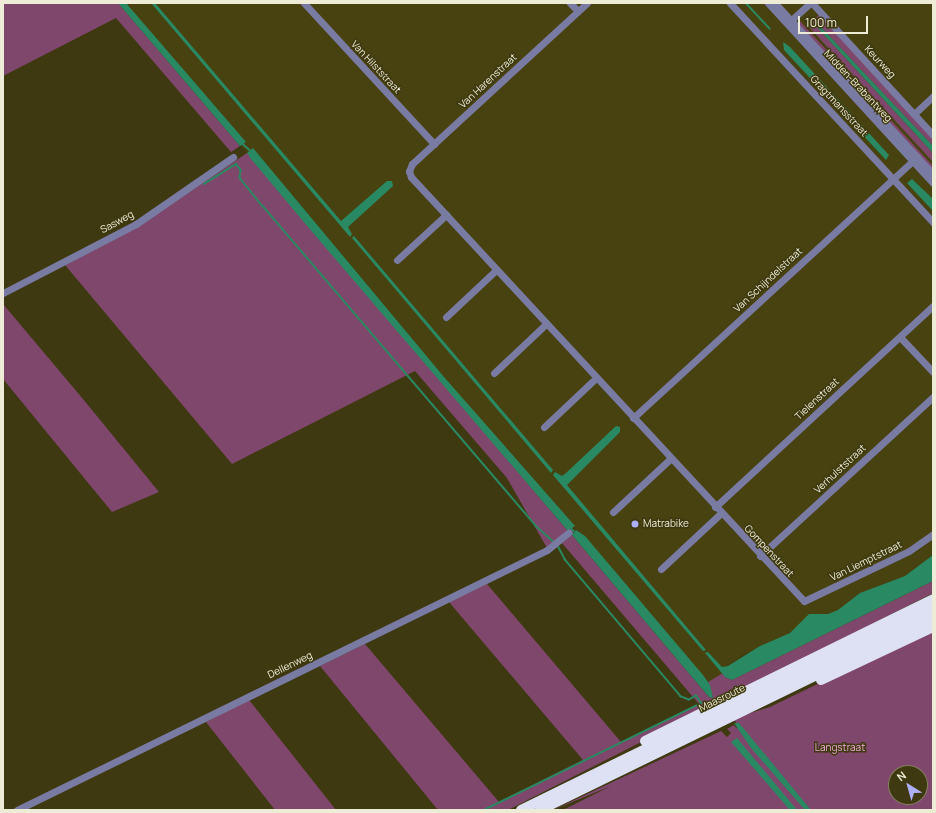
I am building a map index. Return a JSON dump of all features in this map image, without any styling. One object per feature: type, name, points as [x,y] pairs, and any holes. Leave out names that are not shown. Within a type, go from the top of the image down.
[{"type":"highway","points":[[580,781],[640,744],[933,599]]},
{"type":"highway","name":"Maasroute","points":[[521,810],[933,608]]},
{"type":"highway","points":[[540,810],[933,618]]},
{"type":"highway","points":[[761,703],[803,688],[933,627]]},
{"type":"street","name":"Van Hilststraat","points":[[304,3],[434,144]]},
{"type":"street","points":[[570,3],[578,11]]},
{"type":"street","name":"Van Harenstraat","points":[[411,177],[409,171],[412,164],[587,3]]},
{"type":"street","name":"Gragtmansstraat","points":[[730,3],[933,222]]},
{"type":"street","name":"Midden-Brabantweg","points":[[768,3],[789,22],[915,159],[933,183]]},
{"type":"street","name":"Midden-Brabantweg","points":[[775,3],[789,22]]},
{"type":"street","points":[[789,22],[811,3]]},
{"type":"street","name":"Keurweg","points":[[811,3],[933,135]]},
{"type":"street","points":[[914,114],[933,96]]},
{"type":"street","name":"Sasweg","points":[[3,293],[136,224],[233,157]]},
{"type":"street","name":"Van Schijndelstraat","points":[[633,418],[915,159]]},
{"type":"street","name":"Midden-Brabantweg","points":[[915,159],[933,174]]},
{"type":"street","name":"Gompenstraat","points":[[411,177],[670,459],[804,601]]},
{"type":"street","points":[[397,260],[446,215]]},
{"type":"street","points":[[446,317],[496,270]]},
{"type":"street","name":"Tielenstraat","points":[[715,507],[933,306]]},
{"type":"street","points":[[494,373],[546,324]]},
{"type":"street","points":[[900,337],[933,372]]},
{"type":"street","points":[[544,427],[596,378]]},
{"type":"street","name":"Verhulststraat","points":[[760,556],[933,397]]},
{"type":"street","points":[[613,512],[670,459]]},
{"type":"street","points":[[661,568],[721,513]]},
{"type":"street","name":"Dellenweg","points":[[17,810],[556,544],[569,532]]},
{"type":"street","name":"Van Liemptstraat","points":[[804,601],[919,546],[933,534]]},
{"type":"shaded area","points":[[117,3],[933,3],[933,555],[905,576],[877,586],[838,610],[828,614],[809,614],[790,633],[743,655],[728,666],[722,667],[708,652],[706,655],[723,673],[708,682]]},
{"type":"shaded area","points":[[118,3],[126,3],[246,142],[240,146]]},
{"type":"shaded area","points":[[151,3],[155,3],[341,221],[387,181],[392,181],[393,186],[348,227],[352,234],[350,237]]},
{"type":"shaded area","points":[[817,23],[933,146],[933,153],[816,26]]},
{"type":"shaded area","points":[[783,42],[790,47],[889,155],[886,160],[784,50]]},
{"type":"shaded area","points":[[253,148],[444,377],[575,526],[568,531],[308,227],[251,159],[247,153]]},
{"type":"shaded area","points":[[912,179],[933,199],[933,211],[907,183]]},
{"type":"shaded area","points":[[354,236],[553,470],[551,473],[352,238]]},
{"type":"shaded area","points":[[616,426],[620,427],[620,432],[567,485],[706,650],[703,651],[553,475],[555,472],[562,476],[566,473]]},
{"type":"shaded area","points":[[576,530],[585,536],[703,675],[710,685],[713,698],[709,697],[572,535]]},
{"type":"shaded area","points":[[933,555],[933,581],[732,680],[725,677],[705,653],[708,652],[722,667],[728,666],[760,646],[790,633],[809,614],[828,614],[838,610],[860,593],[905,576]]},
{"type":"shaded area","points":[[734,723],[739,723],[811,810],[805,810],[751,748]]},
{"type":"shaded area","points":[[737,738],[797,810],[790,810],[731,742]]},
{"type":"green space","points":[[3,3],[118,3],[240,146],[231,152],[116,18],[3,76]]},
{"type":"green space","points":[[819,15],[933,138],[933,146],[817,23],[816,26],[933,153],[933,162],[808,26]]},
{"type":"green space","points":[[799,20],[933,166],[933,172],[799,26]]},
{"type":"green space","points":[[247,153],[568,531],[547,548],[507,478],[415,371],[232,464],[65,265],[141,225]]},
{"type":"green space","points":[[3,304],[159,492],[112,512],[3,379]]},
{"type":"green space","points":[[572,535],[709,697],[713,698],[708,682],[723,673],[725,677],[732,680],[933,581],[933,593],[508,810],[438,810],[320,666],[365,644],[499,802],[583,760],[449,602],[487,584],[621,742],[699,704],[562,543]]},
{"type":"green space","name":"Langstraat","points":[[933,628],[933,810],[563,810],[611,786],[553,810],[721,731],[727,737],[731,733],[727,729],[734,725],[737,729],[736,722],[731,719],[770,707]]},
{"type":"green space","points":[[249,700],[336,810],[275,810],[206,722]]},
{"type":"waterway","points":[[746,3],[770,29]]},
{"type":"waterway","points":[[243,144],[250,150]]},
{"type":"waterway","points":[[204,184],[236,164],[241,170],[240,178],[263,206],[535,525],[553,541]]},
{"type":"waterway","points":[[484,810],[701,703],[696,696],[689,700],[681,697],[565,560],[557,545]]},
{"type":"place","name":"Matrabike","points":[[635,524]]}]
